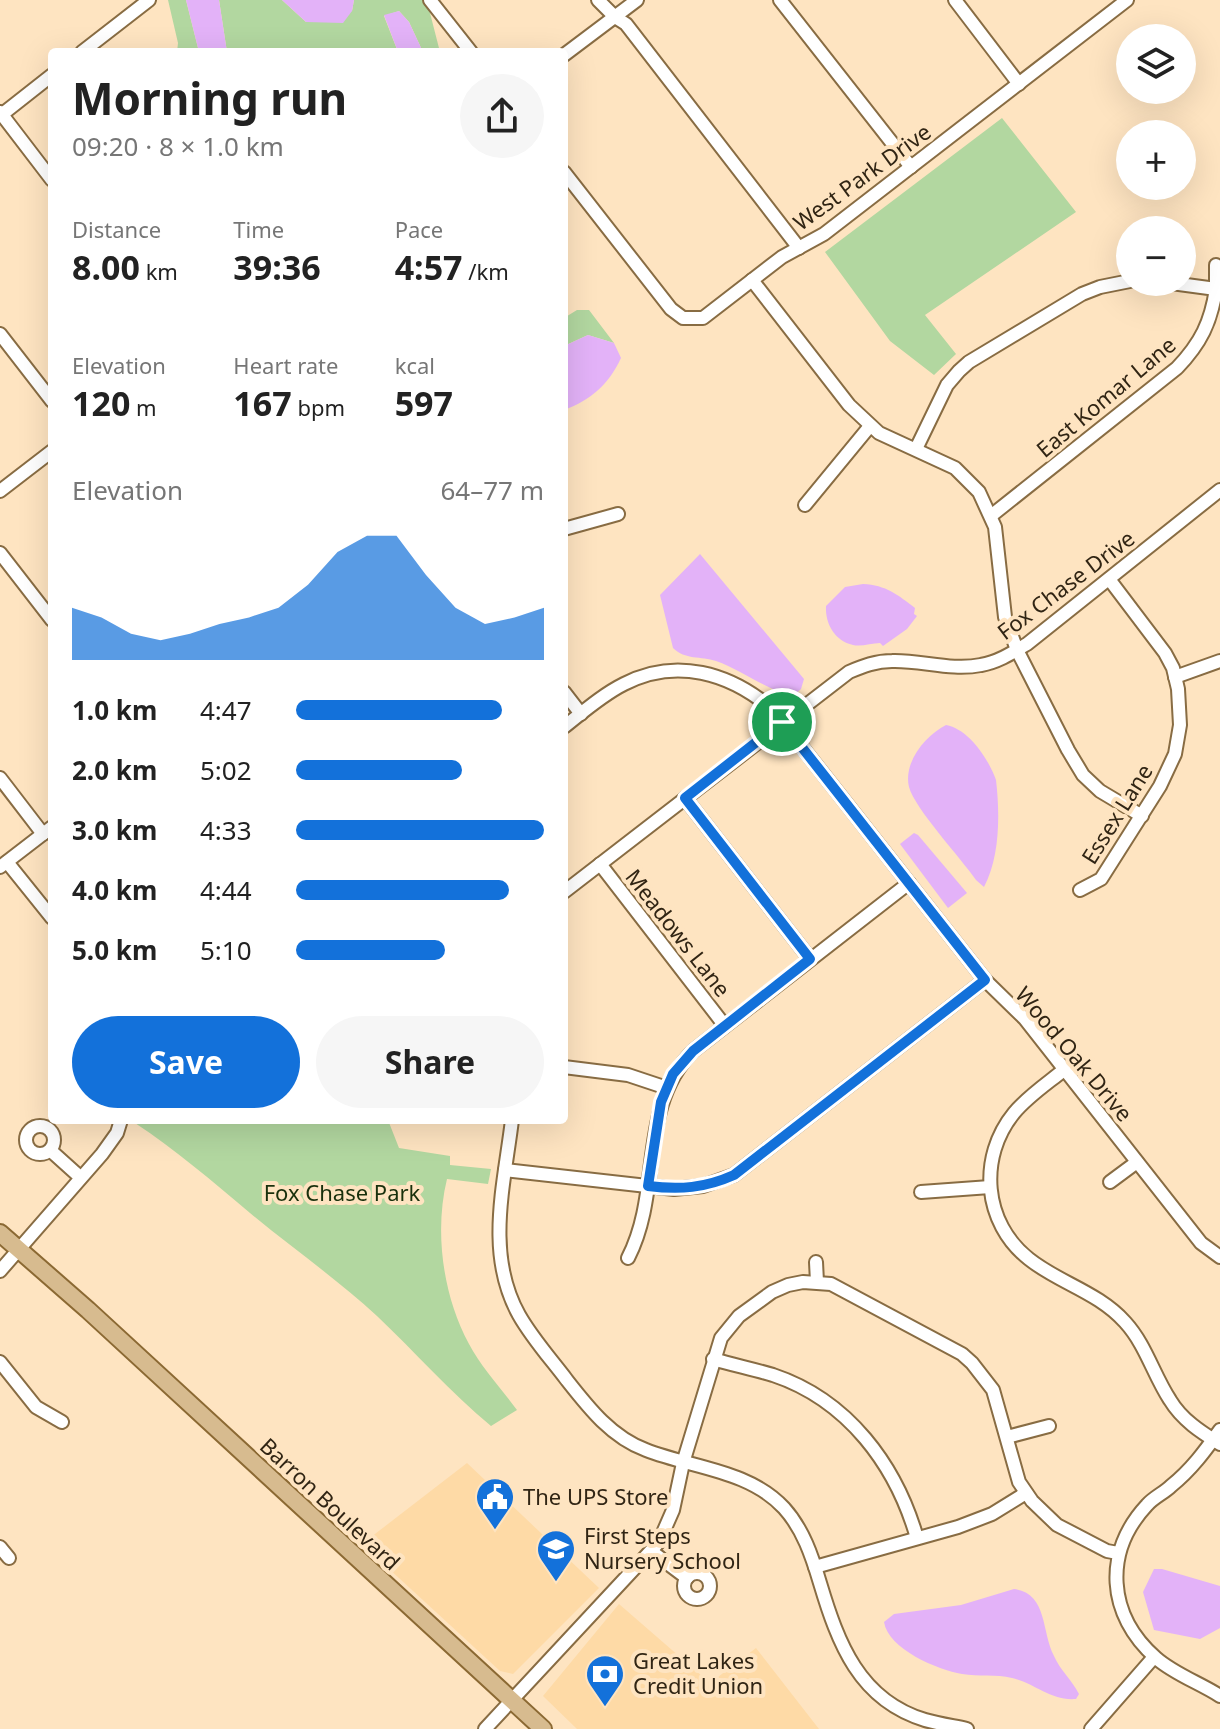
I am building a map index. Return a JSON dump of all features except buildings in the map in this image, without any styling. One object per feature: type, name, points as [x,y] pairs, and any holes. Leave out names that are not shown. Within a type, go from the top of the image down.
[{"type":"main road","name":"Barron Boulevard","points":[[0,1233],[88,1310],[543,1729]]},
{"type":"street","points":[[87,48],[149,0]]},
{"type":"street","points":[[430,0],[468,48]]},
{"type":"street","points":[[598,0],[626,24],[799,248]]},
{"type":"street","points":[[568,52],[637,0]]},
{"type":"street","points":[[780,0],[911,167]]},
{"type":"street","points":[[955,0],[1019,84]]},
{"type":"street","name":"West Park Drive","points":[[568,177],[671,309],[690,320],[703,318],[782,257],[824,234],[1127,0]]},
{"type":"street","points":[[48,78],[0,114],[48,175]]},
{"type":"street","name":"East Komar Lane","points":[[992,515],[1177,368],[1196,348],[1208,326],[1218,289],[1216,265]]},
{"type":"street","points":[[752,280],[849,405],[870,426],[955,468],[979,492],[992,515],[1005,617],[1017,650],[1083,775],[1100,791],[1142,816]]},
{"type":"street","points":[[916,449],[947,385],[969,362],[1082,294],[1116,284]]},
{"type":"street","points":[[1196,286],[1218,289]]},
{"type":"street","points":[[0,334],[48,396]]},
{"type":"street","points":[[805,505],[870,426]]},
{"type":"street","points":[[0,491],[48,454]]},
{"type":"street","name":"Fox Chase Drive","points":[[568,889],[849,672],[873,663],[894,661],[952,667],[994,662],[1017,650],[1220,490]]},
{"type":"street","points":[[568,528],[618,514]]},
{"type":"street","points":[[0,553],[48,615]]},
{"type":"street","name":"Essex Lane","points":[[1080,890],[1101,879],[1169,771],[1178,740],[1180,703],[1175,677],[1165,653],[1109,579]]},
{"type":"street","points":[[1175,677],[1220,661]]},
{"type":"street","name":"Wood Oak Drive","points":[[568,724],[609,692],[637,678],[688,671],[708,674],[742,686],[772,709],[985,980],[1025,1019],[1201,1243],[1220,1257]]},
{"type":"street","points":[[568,697],[581,714]]},
{"type":"street","points":[[0,778],[48,830],[4,864],[48,914]]},
{"type":"street","points":[[685,798],[810,959]]},
{"type":"street","name":"Meadows Lane","points":[[600,864],[725,1026]]},
{"type":"street","points":[[628,1258],[639,1237],[658,1119],[673,1074],[684,1060],[725,1026],[909,883]]},
{"type":"street","points":[[505,1170],[694,1188],[734,1175],[985,980]]},
{"type":"street","points":[[568,1068],[628,1075],[667,1088]]},
{"type":"street","points":[[1065,1069],[1027,1099],[1005,1125],[993,1155],[990,1187],[999,1222],[1019,1251],[1040,1267],[1111,1308],[1149,1355],[1171,1402],[1190,1423],[1218,1438],[1191,1469],[1149,1502],[1133,1522],[1118,1553],[1118,1593],[1126,1620],[1154,1657],[1220,1696]]},
{"type":"street","points":[[0,1271],[102,1154],[120,1124]]},
{"type":"street","points":[[511,1124],[498,1226],[499,1251],[510,1295],[531,1334],[599,1419],[640,1448],[741,1479],[771,1495],[797,1525],[815,1567],[841,1646],[871,1688],[905,1712],[924,1720],[964,1729]]},
{"type":"street","points":[[50,1150],[80,1177]]},
{"type":"street","points":[[1110,1182],[1137,1162]]},
{"type":"street","points":[[921,1192],[990,1187]]},
{"type":"street","points":[[816,1262],[817,1282]]},
{"type":"street","points":[[485,1729],[651,1551],[673,1510],[683,1463],[721,1338],[729,1326],[764,1297],[788,1285],[831,1284],[962,1354],[993,1390],[1019,1482],[1036,1507],[1057,1525],[1107,1551],[1118,1553]]},
{"type":"street","points":[[713,1359],[794,1384],[848,1420],[866,1438],[890,1471],[910,1510],[917,1538]]},
{"type":"street","points":[[0,1362],[36,1407],[62,1422]]},
{"type":"street","points":[[1007,1437],[1049,1426]]},
{"type":"street","points":[[815,1567],[975,1521],[1026,1493]]},
{"type":"street","points":[[0,1547],[9,1558]]},
{"type":"street","points":[[651,1551],[687,1578]]},
{"type":"street","points":[[1091,1729],[1154,1657]]},
{"type":"shaded area","points":[[186,0],[219,0],[226,48],[198,48]]},
{"type":"shaded area","points":[[282,0],[354,0],[352,11],[343,23],[306,22]]},
{"type":"shaded area","points":[[399,11],[409,22],[421,48],[396,48],[384,15]]},
{"type":"shaded area","points":[[588,335],[614,343],[621,358],[598,390],[568,408],[568,344]]},
{"type":"shaded area","points":[[700,554],[804,679],[801,689],[793,696],[726,665],[683,654],[673,648],[660,595]]},
{"type":"shaded area","points":[[863,584],[885,589],[915,608],[914,614],[917,616],[907,629],[883,646],[880,643],[859,646],[847,643],[836,636],[827,619],[826,606],[845,587]]},
{"type":"shaded area","points":[[946,725],[963,732],[970,739],[983,755],[996,780],[998,835],[984,887],[929,820],[909,787],[909,768],[918,750],[931,735]]},
{"type":"shaded area","points":[[914,833],[967,893],[948,908],[900,844]]},
{"type":"shaded area","points":[[467,1463],[599,1588],[513,1674],[500,1671],[362,1544]]},
{"type":"shaded area","points":[[1154,1569],[1220,1586],[1220,1628],[1200,1639],[1154,1630],[1143,1592]]},
{"type":"shaded area","points":[[1014,1589],[1025,1592],[1038,1606],[1054,1656],[1079,1694],[1076,1699],[1050,1695],[1012,1678],[962,1674],[940,1668],[916,1657],[894,1641],[884,1622],[894,1614],[961,1605]]},
{"type":"shaded area","points":[[619,1604],[710,1683],[756,1648],[819,1729],[577,1729],[543,1696]]},
{"type":"green space","points":[[168,0],[186,0],[198,48],[177,48]]},
{"type":"green space","points":[[219,0],[282,0],[306,22],[352,11],[354,0],[422,0],[429,9],[439,48],[421,48],[409,22],[399,11],[384,16],[396,48],[226,48]]},
{"type":"green space","points":[[1002,118],[1076,212],[925,315],[956,354],[934,375],[890,341],[825,252]]},
{"type":"green space","points":[[577,310],[589,310],[614,343],[588,335],[568,344],[568,316]]},
{"type":"green space","name":"Fox Chase Park","points":[[136,1124],[390,1124],[399,1148],[450,1156],[450,1165],[491,1169],[488,1184],[447,1179],[441,1220],[443,1263],[453,1305],[469,1344],[517,1410],[491,1426],[362,1302]]},
{"type":"place","name":"The UPS Store","points":[[495,1531]]},
{"type":"place","name":"First Steps Nursery School","points":[[556,1583]]},
{"type":"place","name":"Great Lakes Credit Union","points":[[605,1708]]},
{"type":"route","points":[[782,722],[985,980],[734,1175],[719,1182],[685,1189],[648,1186],[661,1102],[673,1074],[693,1051],[810,959],[685,798],[782,722]]}]
